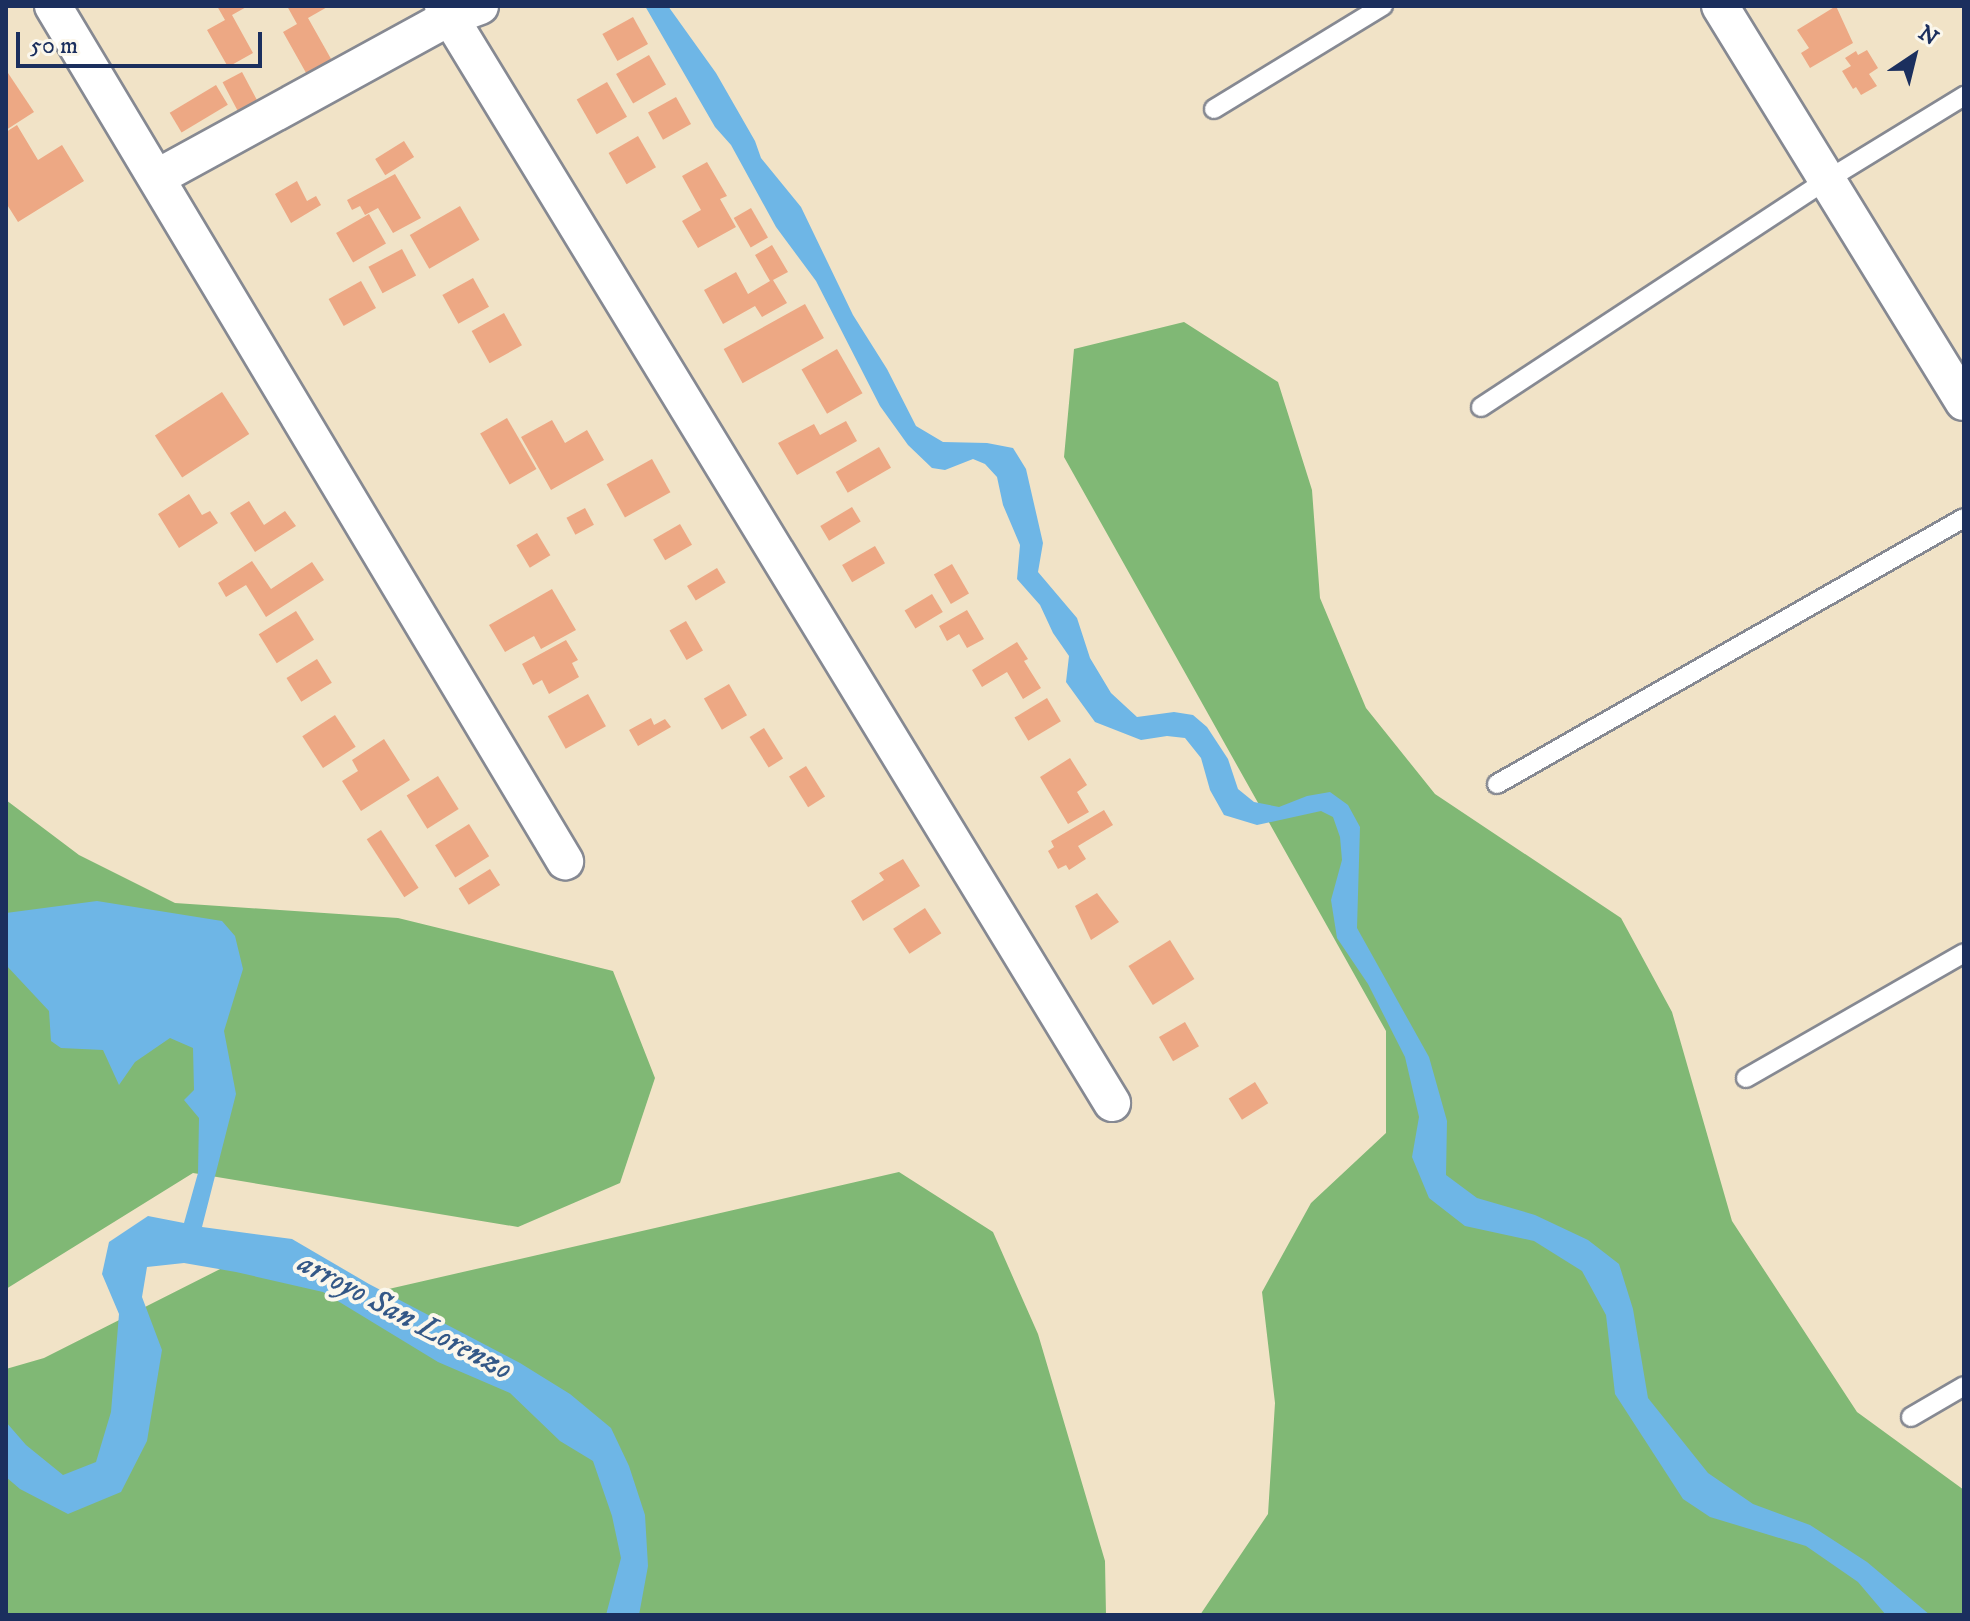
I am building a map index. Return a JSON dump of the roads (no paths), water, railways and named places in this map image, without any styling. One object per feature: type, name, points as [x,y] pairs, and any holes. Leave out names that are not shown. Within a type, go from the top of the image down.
[{"type":"street","points":[[53,6],[565,861]]},
{"type":"street","points":[[1720,6],[1964,402]]},
{"type":"street","points":[[158,177],[457,10],[1112,1103]]},
{"type":"lane","points":[[1214,109],[1383,6]]},
{"type":"lane","points":[[1481,407],[1827,180],[1964,96]]},
{"type":"lane","points":[[1497,784],[1964,518]]},
{"type":"lane","points":[[1746,1078],[1964,953]]},
{"type":"lane","points":[[1911,1417],[1964,1386]]},
{"type":"water","points":[[645,6],[668,6],[716,73],[755,141],[761,158],[801,207],[853,315],[887,369],[916,426],[943,442],[987,443],[1013,448],[1026,469],[1043,543],[1038,572],[1077,618],[1090,658],[1111,693],[1137,717],[1174,712],[1193,715],[1207,727],[1228,759],[1238,789],[1254,802],[1279,807],[1307,796],[1330,792],[1348,805],[1360,827],[1357,928],[1429,1057],[1447,1121],[1446,1175],[1477,1198],[1535,1215],[1588,1240],[1619,1264],[1633,1309],[1648,1398],[1708,1473],[1753,1504],[1810,1525],[1867,1562],[1930,1615],[1886,1615],[1858,1582],[1806,1546],[1710,1517],[1683,1499],[1615,1394],[1606,1315],[1582,1271],[1534,1241],[1465,1226],[1429,1198],[1412,1157],[1419,1117],[1405,1057],[1368,984],[1337,938],[1331,900],[1342,860],[1340,837],[1333,817],[1321,811],[1257,825],[1224,815],[1210,790],[1201,758],[1185,738],[1167,736],[1141,740],[1095,722],[1066,682],[1069,656],[1053,633],[1040,605],[1017,579],[1020,545],[1003,505],[997,477],[985,464],[973,459],[945,470],[932,468],[908,445],[880,406],[816,281],[776,227],[731,145],[715,127]]},
{"type":"water","name":"arroyo San Lorenzo","points":[[97,901],[222,921],[235,936],[243,969],[224,1031],[236,1094],[202,1227],[292,1239],[369,1284],[520,1363],[570,1394],[611,1428],[629,1466],[645,1515],[648,1566],[639,1615],[606,1615],[621,1558],[612,1516],[593,1461],[560,1441],[510,1393],[438,1362],[323,1292],[236,1272],[184,1263],[147,1267],[142,1297],[162,1350],[147,1441],[121,1492],[68,1514],[20,1489],[6,1477],[6,1422],[26,1445],[63,1475],[96,1462],[111,1412],[119,1314],[102,1274],[109,1242],[148,1216],[184,1223],[198,1173],[199,1118],[184,1100],[194,1090],[193,1048],[170,1038],[135,1062],[119,1085],[103,1050],[61,1048],[51,1041],[49,1011],[6,965],[6,913]]}]
